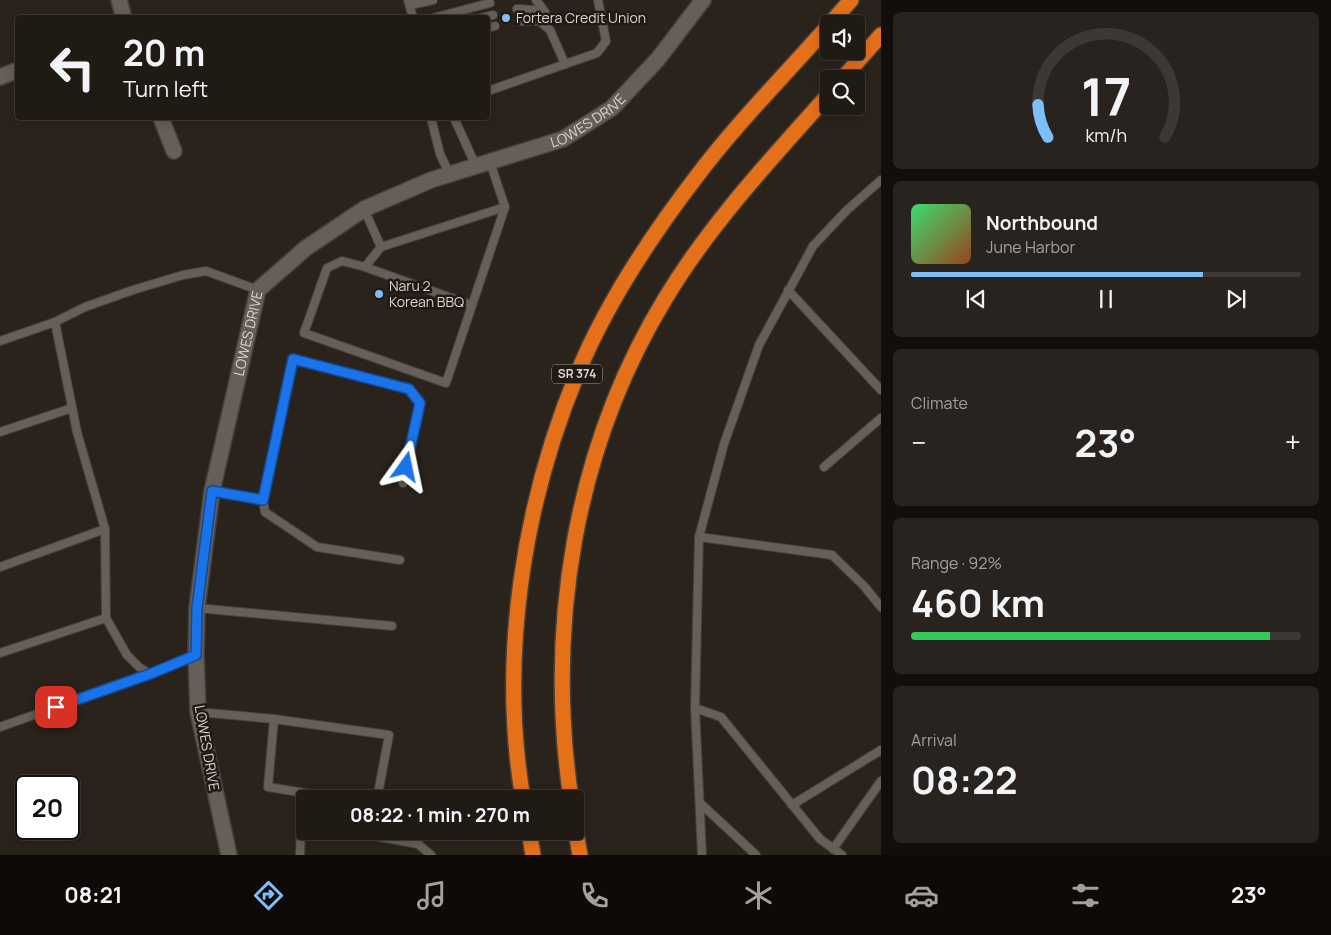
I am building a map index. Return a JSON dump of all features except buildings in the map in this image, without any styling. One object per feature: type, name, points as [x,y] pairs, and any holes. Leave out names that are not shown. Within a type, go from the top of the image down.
[{"type":"highway","name":"SR 374","points":[[837,15],[851,0]]},
{"type":"highway","name":"SR 374","points":[[522,790],[516,740],[515,669],[518,609],[527,548],[540,483],[557,426],[578,370],[627,279],[657,232],[698,175],[752,110],[820,34]]},
{"type":"highway","points":[[850,70],[881,35]]},
{"type":"highway","name":"SR 374","points":[[570,790],[563,731],[562,673],[565,606],[577,526],[590,470],[609,413],[665,300],[757,174],[820,104]]},
{"type":"highway","points":[[530,840],[533,855]]},
{"type":"highway","points":[[577,840],[580,855]]},
{"type":"street","points":[[119,0],[123,15]]},
{"type":"street","name":"LOWES DRIVE","points":[[229,855],[198,712],[197,608],[212,491],[258,290],[306,248],[364,209],[431,180],[563,139],[612,108],[658,59],[704,0]]},
{"type":"street","points":[[0,77],[15,71]]},
{"type":"street","points":[[162,120],[174,152]]},
{"type":"lane","points":[[409,3],[433,0]]},
{"type":"lane","points":[[536,0],[545,12]]},
{"type":"lane","points":[[541,0],[550,30],[565,64]]},
{"type":"lane","points":[[490,90],[596,53],[606,41],[598,0]]},
{"type":"lane","points":[[444,15],[490,2]]},
{"type":"lane","points":[[517,9],[534,10],[550,30]]},
{"type":"lane","points":[[519,21],[539,21],[550,30]]},
{"type":"lane","points":[[432,120],[440,154],[450,175]]},
{"type":"lane","points":[[455,120],[483,164],[506,207],[471,305],[446,383],[304,333],[327,268],[342,261],[366,267],[471,305]]},
{"type":"lane","points":[[702,855],[695,708],[699,537],[724,444],[759,344],[813,246],[847,210],[881,180]]},
{"type":"lane","points":[[366,267],[381,247],[506,207]]},
{"type":"lane","points":[[364,209],[381,247]]},
{"type":"lane","points":[[0,341],[55,322],[85,307],[182,275],[206,271],[258,290]]},
{"type":"lane","points":[[788,290],[881,390]]},
{"type":"lane","points":[[55,322],[72,408],[105,529],[106,618],[127,655],[139,667],[150,674]]},
{"type":"lane","points":[[400,560],[317,547],[265,512],[263,500],[293,359],[409,389],[420,403],[403,483]]},
{"type":"lane","points":[[0,432],[72,408]]},
{"type":"lane","points":[[824,467],[881,418]]},
{"type":"lane","points":[[212,491],[263,500]]},
{"type":"lane","points":[[0,567],[105,529]]},
{"type":"lane","points":[[699,537],[832,555],[864,586],[881,608]]},
{"type":"lane","points":[[197,608],[392,626]]},
{"type":"lane","points":[[0,653],[106,618]]},
{"type":"lane","points":[[0,727],[150,674],[196,655]]},
{"type":"lane","points":[[695,708],[721,717],[820,839],[842,855]]},
{"type":"lane","points":[[198,712],[274,719],[389,735],[379,790]]},
{"type":"lane","points":[[274,719],[268,787],[296,792]]},
{"type":"lane","points":[[792,804],[881,750]]},
{"type":"lane","points":[[833,849],[881,781]]},
{"type":"lane","points":[[700,802],[756,855]]},
{"type":"lane","points":[[300,840],[300,855]]},
{"type":"lane","points":[[396,840],[418,844],[430,855]]},
{"type":"place","name":"Fortera Credit Union","points":[[506,18]]},
{"type":"place","name":"Naru 2 Korean BBQ","points":[[379,294]]},
{"type":"route","points":[[56,707],[150,674],[196,655],[197,608],[212,491],[263,500],[293,359],[409,389],[420,403],[406,467]]}]
